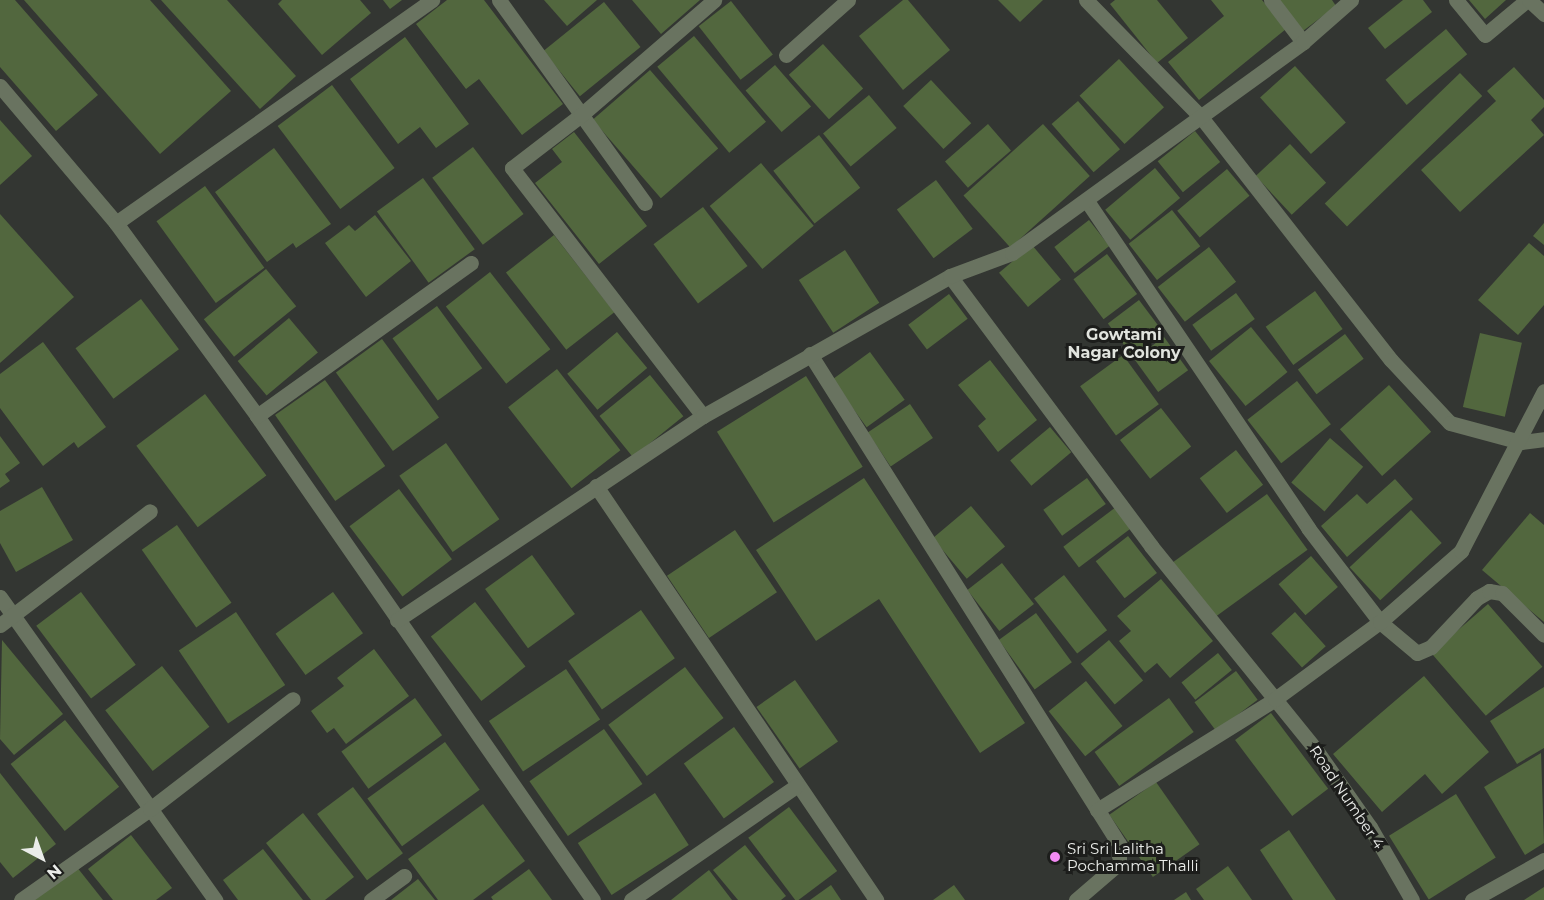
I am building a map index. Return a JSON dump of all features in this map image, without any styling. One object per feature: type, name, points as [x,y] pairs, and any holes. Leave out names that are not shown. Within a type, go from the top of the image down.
[{"type":"street","points":[[116,223],[432,0]]},
{"type":"street","points":[[499,0],[645,203]]},
{"type":"street","points":[[703,416],[512,168],[581,115],[714,0]]},
{"type":"street","points":[[786,55],[848,0]]},
{"type":"street","points":[[1086,0],[1201,117],[1391,360],[1450,423],[1521,442],[1544,440]]},
{"type":"street","points":[[1270,0],[1303,42]]},
{"type":"street","points":[[397,620],[703,416],[950,276],[1012,253],[1087,201],[1303,42],[1351,0]]},
{"type":"street","points":[[1456,0],[1485,36],[1528,0],[1544,14]]},
{"type":"street","points":[[0,86],[116,223],[257,416],[593,900]]},
{"type":"street","points":[[1087,201],[1308,528],[1380,622],[1417,653],[1431,647],[1477,598],[1489,591],[1502,593],[1544,635]]},
{"type":"street","points":[[257,416],[471,263]]},
{"type":"street","name":"Road Number 4","points":[[950,276],[1151,546],[1275,699],[1370,827],[1412,900]]},
{"type":"street","points":[[810,354],[1119,844],[1119,863],[1076,900]]},
{"type":"street","points":[[1097,810],[1275,699],[1380,622],[1461,551],[1521,442],[1544,391]]},
{"type":"street","points":[[596,486],[796,786],[876,900]]},
{"type":"street","points":[[0,625],[150,511]]},
{"type":"street","points":[[0,597],[215,900]]},
{"type":"street","points":[[21,900],[150,809],[293,699]]},
{"type":"street","points":[[631,900],[796,786]]},
{"type":"street","points":[[1472,900],[1544,860]]},
{"type":"street","points":[[371,900],[404,876]]},
{"type":"building","points":[[0,0],[15,0],[98,95],[56,131],[0,67]]},
{"type":"building","points":[[24,0],[150,0],[231,91],[160,154]]},
{"type":"building","points":[[161,0],[227,0],[296,76],[260,109]]},
{"type":"building","points":[[282,0],[360,0],[371,13],[322,55],[278,4]]},
{"type":"building","points":[[383,0],[402,0],[390,9]]},
{"type":"building","points":[[447,0],[484,0],[563,104],[522,135],[479,79],[466,89],[416,24]]},
{"type":"building","points":[[544,0],[597,0],[567,26]]},
{"type":"building","points":[[632,0],[700,0],[661,34]]},
{"type":"building","points":[[903,0],[908,0],[950,50],[903,90],[859,36]]},
{"type":"building","points":[[998,0],[1043,0],[1020,22]]},
{"type":"building","points":[[1115,0],[1157,0],[1188,38],[1157,63],[1110,4]]},
{"type":"building","points":[[1211,0],[1262,0],[1286,29],[1199,100],[1168,62],[1224,16]]},
{"type":"building","points":[[1279,0],[1332,0],[1336,6],[1303,31]]},
{"type":"building","points":[[1403,0],[1423,0],[1432,12],[1385,49],[1368,28]]},
{"type":"building","points":[[1469,0],[1506,0],[1485,19]]},
{"type":"building","points":[[731,1],[773,55],[741,80],[699,26]]},
{"type":"building","points":[[604,2],[641,47],[580,96],[543,51]]},
{"type":"building","points":[[1446,29],[1467,54],[1407,105],[1385,80]]},
{"type":"building","points":[[694,36],[766,122],[729,153],[657,67]]},
{"type":"building","points":[[405,37],[469,124],[436,148],[420,127],[398,144],[350,79]]},
{"type":"building","points":[[823,44],[863,89],[829,119],[789,75]]},
{"type":"building","points":[[1119,59],[1164,107],[1125,144],[1080,96]]},
{"type":"building","points":[[775,65],[811,107],[782,132],[746,91]]},
{"type":"building","points":[[1295,66],[1346,122],[1311,154],[1260,97]]},
{"type":"building","points":[[1514,67],[1544,100],[1544,107],[1531,120],[1544,135],[1460,212],[1421,170],[1496,101],[1487,91]]},
{"type":"building","points":[[650,70],[718,148],[661,198],[593,120]]},
{"type":"building","points":[[1460,73],[1482,96],[1347,227],[1325,204]]},
{"type":"building","points":[[931,80],[971,123],[943,149],[903,106]]},
{"type":"building","points":[[332,85],[395,168],[340,209],[278,126]]},
{"type":"building","points":[[869,95],[897,128],[851,167],[823,134]]},
{"type":"building","points":[[1078,101],[1120,149],[1094,172],[1052,124]]},
{"type":"building","points":[[0,120],[32,156],[0,185]]},
{"type":"building","points":[[988,124],[1011,150],[968,188],[945,161]]},
{"type":"building","points":[[1043,124],[1090,176],[1010,248],[963,196]]},
{"type":"building","points":[[1195,131],[1220,162],[1183,192],[1158,161]]},
{"type":"building","points":[[574,132],[647,226],[599,264],[535,183],[562,162],[552,149]]},
{"type":"building","points":[[819,135],[860,188],[815,224],[773,171]]},
{"type":"building","points":[[1290,144],[1326,183],[1292,215],[1256,176]]},
{"type":"building","points":[[473,147],[524,214],[483,245],[432,178]]},
{"type":"building","points":[[274,148],[331,224],[296,248],[293,243],[267,262],[215,192]]},
{"type":"building","points":[[761,163],[814,226],[762,269],[710,206]]},
{"type":"building","points":[[1155,168],[1180,198],[1130,240],[1105,210]]},
{"type":"building","points":[[1227,169],[1249,196],[1200,238],[1177,211]]},
{"type":"building","points":[[423,178],[475,249],[429,283],[377,212]]},
{"type":"building","points":[[936,180],[973,229],[934,258],[897,209]]},
{"type":"building","points":[[205,186],[264,268],[216,303],[156,221]]},
{"type":"building","points":[[703,207],[748,266],[698,303],[653,244]]},
{"type":"building","points":[[1172,210],[1200,246],[1157,280],[1129,244]]},
{"type":"building","points":[[0,214],[74,297],[0,363]]},
{"type":"building","points":[[375,215],[411,261],[366,297],[325,243],[349,225],[355,231]]},
{"type":"building","points":[[1089,220],[1109,246],[1075,273],[1054,247]]},
{"type":"building","points":[[1544,223],[1544,245],[1533,236]]},
{"type":"building","points":[[554,235],[614,312],[566,350],[506,273]]},
{"type":"building","points":[[1529,243],[1544,256],[1544,305],[1518,335],[1478,300]]},
{"type":"building","points":[[1032,245],[1061,279],[1028,307],[999,273]]},
{"type":"building","points":[[1209,247],[1236,282],[1185,322],[1158,287]]},
{"type":"building","points":[[845,250],[879,303],[833,333],[799,280]]},
{"type":"building","points":[[1107,254],[1137,294],[1104,319],[1073,279]]},
{"type":"building","points":[[266,269],[296,306],[234,357],[204,319]]},
{"type":"building","points":[[490,272],[550,349],[506,384],[446,306]]},
{"type":"building","points":[[1315,291],[1343,329],[1293,365],[1266,327]]},
{"type":"building","points":[[1236,293],[1255,319],[1211,351],[1192,325]]},
{"type":"building","points":[[949,294],[968,319],[927,349],[908,325]]},
{"type":"building","points":[[141,299],[179,349],[113,399],[76,348]]},
{"type":"building","points":[[1139,300],[1163,332],[1132,355],[1108,323]]},
{"type":"building","points":[[437,306],[482,368],[438,401],[393,338]]},
{"type":"building","points":[[289,318],[318,352],[267,396],[238,361]]},
{"type":"building","points":[[1251,327],[1288,372],[1246,406],[1209,361]]},
{"type":"building","points":[[617,332],[647,368],[597,410],[567,374]]},
{"type":"building","points":[[1480,333],[1522,343],[1505,417],[1463,407]]},
{"type":"building","points":[[1345,334],[1364,359],[1317,394],[1298,370]]},
{"type":"building","points":[[1164,337],[1188,370],[1158,392],[1134,359]]},
{"type":"building","points":[[382,339],[439,417],[393,451],[336,373]]},
{"type":"building","points":[[43,342],[106,427],[78,448],[74,442],[43,466],[0,408],[0,374]]},
{"type":"building","points":[[870,352],[905,400],[867,427],[832,380]]},
{"type":"building","points":[[1123,355],[1159,404],[1116,436],[1080,386]]},
{"type":"building","points":[[990,360],[1037,420],[998,452],[978,426],[986,419],[958,385]]},
{"type":"building","points":[[557,369],[620,450],[572,488],[508,407]]},
{"type":"building","points":[[650,375],[683,416],[633,457],[599,416]]},
{"type":"building","points":[[806,376],[863,467],[774,522],[717,432]]},
{"type":"building","points":[[325,380],[385,466],[335,501],[275,415]]},
{"type":"building","points":[[1297,381],[1331,424],[1281,463],[1247,420]]},
{"type":"building","points":[[1389,385],[1431,432],[1382,476],[1340,429]]},
{"type":"building","points":[[205,394],[266,475],[198,527],[136,446]]},
{"type":"building","points":[[910,404],[933,438],[891,467],[868,433]]},
{"type":"building","points":[[1161,408],[1191,447],[1150,479],[1120,440]]},
{"type":"building","points":[[1050,427],[1071,452],[1031,486],[1010,460]]},
{"type":"building","points":[[0,436],[20,463],[5,474],[10,481],[0,488]]},
{"type":"building","points":[[1330,438],[1363,467],[1324,511],[1291,483]]},
{"type":"building","points":[[446,443],[499,519],[453,552],[399,476]]},
{"type":"building","points":[[1236,450],[1263,485],[1227,513],[1200,478]]},
{"type":"building","points":[[864,478],[1025,723],[980,753],[879,599],[816,641],[756,550]]},
{"type":"building","points":[[1087,478],[1106,504],[1062,536],[1043,510]]},
{"type":"building","points":[[1395,479],[1413,499],[1347,557],[1321,526],[1357,494],[1367,504]]},
{"type":"building","points":[[42,487],[73,540],[16,572],[0,543],[0,511]]},
{"type":"building","points":[[399,489],[452,559],[402,597],[349,526]]},
{"type":"building","points":[[1267,494],[1308,550],[1212,619],[1172,563]]},
{"type":"building","points":[[971,506],[1005,547],[967,579],[933,538]]},
{"type":"building","points":[[1116,507],[1132,528],[1079,567],[1063,547]]},
{"type":"building","points":[[1411,510],[1442,543],[1380,600],[1350,567]]},
{"type":"building","points":[[1530,513],[1544,525],[1544,622],[1482,570]]},
{"type":"building","points":[[177,525],[231,603],[196,627],[142,550]]},
{"type":"building","points":[[735,530],[777,592],[709,638],[667,576]]},
{"type":"building","points":[[1128,536],[1157,573],[1125,598],[1096,561]]},
{"type":"building","points":[[532,555],[575,614],[528,648],[485,589]]},
{"type":"building","points":[[1311,556],[1338,587],[1305,615],[1279,584]]},
{"type":"building","points":[[1002,563],[1034,604],[999,631],[967,590]]},
{"type":"building","points":[[1064,575],[1107,630],[1077,654],[1034,598]]},
{"type":"building","points":[[1161,579],[1213,641],[1170,678],[1157,663],[1145,673],[1119,641],[1131,631],[1117,616]]},
{"type":"building","points":[[81,592],[136,665],[91,698],[36,626]]},
{"type":"building","points":[[333,592],[363,633],[306,675],[276,634]]},
{"type":"building","points":[[475,602],[525,667],[481,701],[431,636]]},
{"type":"building","points":[[1488,604],[1542,667],[1486,716],[1431,653]]},
{"type":"building","points":[[641,610],[675,658],[602,709],[568,661]]},
{"type":"building","points":[[236,612],[285,685],[228,724],[179,651]]},
{"type":"building","points":[[1295,612],[1326,646],[1302,668],[1271,633]]},
{"type":"building","points":[[1036,613],[1072,662],[1035,689],[999,640]]},
{"type":"building","points":[[2,640],[63,714],[14,755],[0,739]]},
{"type":"building","points":[[1109,640],[1143,681],[1115,704],[1081,664]]},
{"type":"building","points":[[374,649],[409,696],[346,744],[334,728],[327,733],[311,711],[344,686],[337,678]]},
{"type":"building","points":[[1218,653],[1232,670],[1195,700],[1181,683]]},
{"type":"building","points":[[162,666],[209,727],[153,771],[105,710]]},
{"type":"building","points":[[685,667],[724,718],[647,776],[608,725]]},
{"type":"building","points":[[566,669],[600,720],[523,772],[489,721]]},
{"type":"building","points":[[1236,671],[1258,700],[1216,731],[1194,702]]},
{"type":"building","points":[[1424,676],[1489,752],[1442,794],[1425,774],[1382,812],[1333,754]]},
{"type":"building","points":[[795,680],[838,741],[800,768],[756,707]]},
{"type":"building","points":[[1086,681],[1123,726],[1085,756],[1049,711]]},
{"type":"building","points":[[1544,687],[1544,748],[1517,764],[1490,721]]},
{"type":"building","points":[[415,698],[442,735],[368,789],[341,751]]},
{"type":"building","points":[[1169,698],[1194,732],[1119,786],[1095,752]]},
{"type":"building","points":[[1271,713],[1328,789],[1292,816],[1235,740]]},
{"type":"building","points":[[65,720],[119,787],[65,831],[11,764]]},
{"type":"building","points":[[734,727],[774,782],[724,818],[684,763]]},
{"type":"building","points":[[604,729],[642,784],[568,836],[529,781]]},
{"type":"building","points":[[445,742],[480,790],[402,846],[367,798]]},
{"type":"building","points":[[1541,753],[1544,843],[1525,855],[1484,787]]},
{"type":"building","points":[[0,773],[56,844],[13,878],[0,862]]},
{"type":"building","points":[[1156,782],[1200,844],[1153,877],[1109,815]]},
{"type":"building","points":[[353,787],[403,853],[367,880],[317,814]]},
{"type":"building","points":[[655,793],[689,845],[612,895],[578,843]]},
{"type":"building","points":[[1456,794],[1496,858],[1429,899],[1389,836]]},
{"type":"building","points":[[483,804],[525,861],[473,900],[438,900],[408,859]]},
{"type":"building","points":[[789,807],[837,871],[799,900],[795,900],[748,838]]},
{"type":"building","points":[[303,813],[354,877],[325,900],[311,900],[266,843]]},
{"type":"building","points":[[1289,830],[1336,900],[1293,900],[1260,850]]},
{"type":"building","points":[[131,835],[172,888],[156,900],[113,900],[88,869]]},
{"type":"building","points":[[745,845],[786,896],[781,900],[738,900],[713,870]]},
{"type":"building","points":[[263,849],[303,900],[238,900],[223,880]]},
{"type":"building","points":[[76,866],[103,900],[33,900]]},
{"type":"building","points":[[1228,866],[1252,900],[1204,900],[1196,889]]},
{"type":"building","points":[[529,869],[552,900],[493,900],[491,897]]},
{"type":"building","points":[[709,870],[732,900],[671,900]]},
{"type":"building","points":[[418,879],[435,900],[391,900]]},
{"type":"building","points":[[831,885],[841,900],[810,900]]},
{"type":"building","points":[[954,885],[965,900],[933,900]]},
{"type":"building","points":[[1544,887],[1544,900],[1524,900]]},
{"type":"building","points":[[1186,892],[1191,900],[1174,900]]},
{"type":"place","name":"Sri Sri Lalitha Pochamma Thalli","points":[[1055,857]]},
{"type":"district","name":"Gowtami Nagar Colony","points":[[1124,344]]}]
